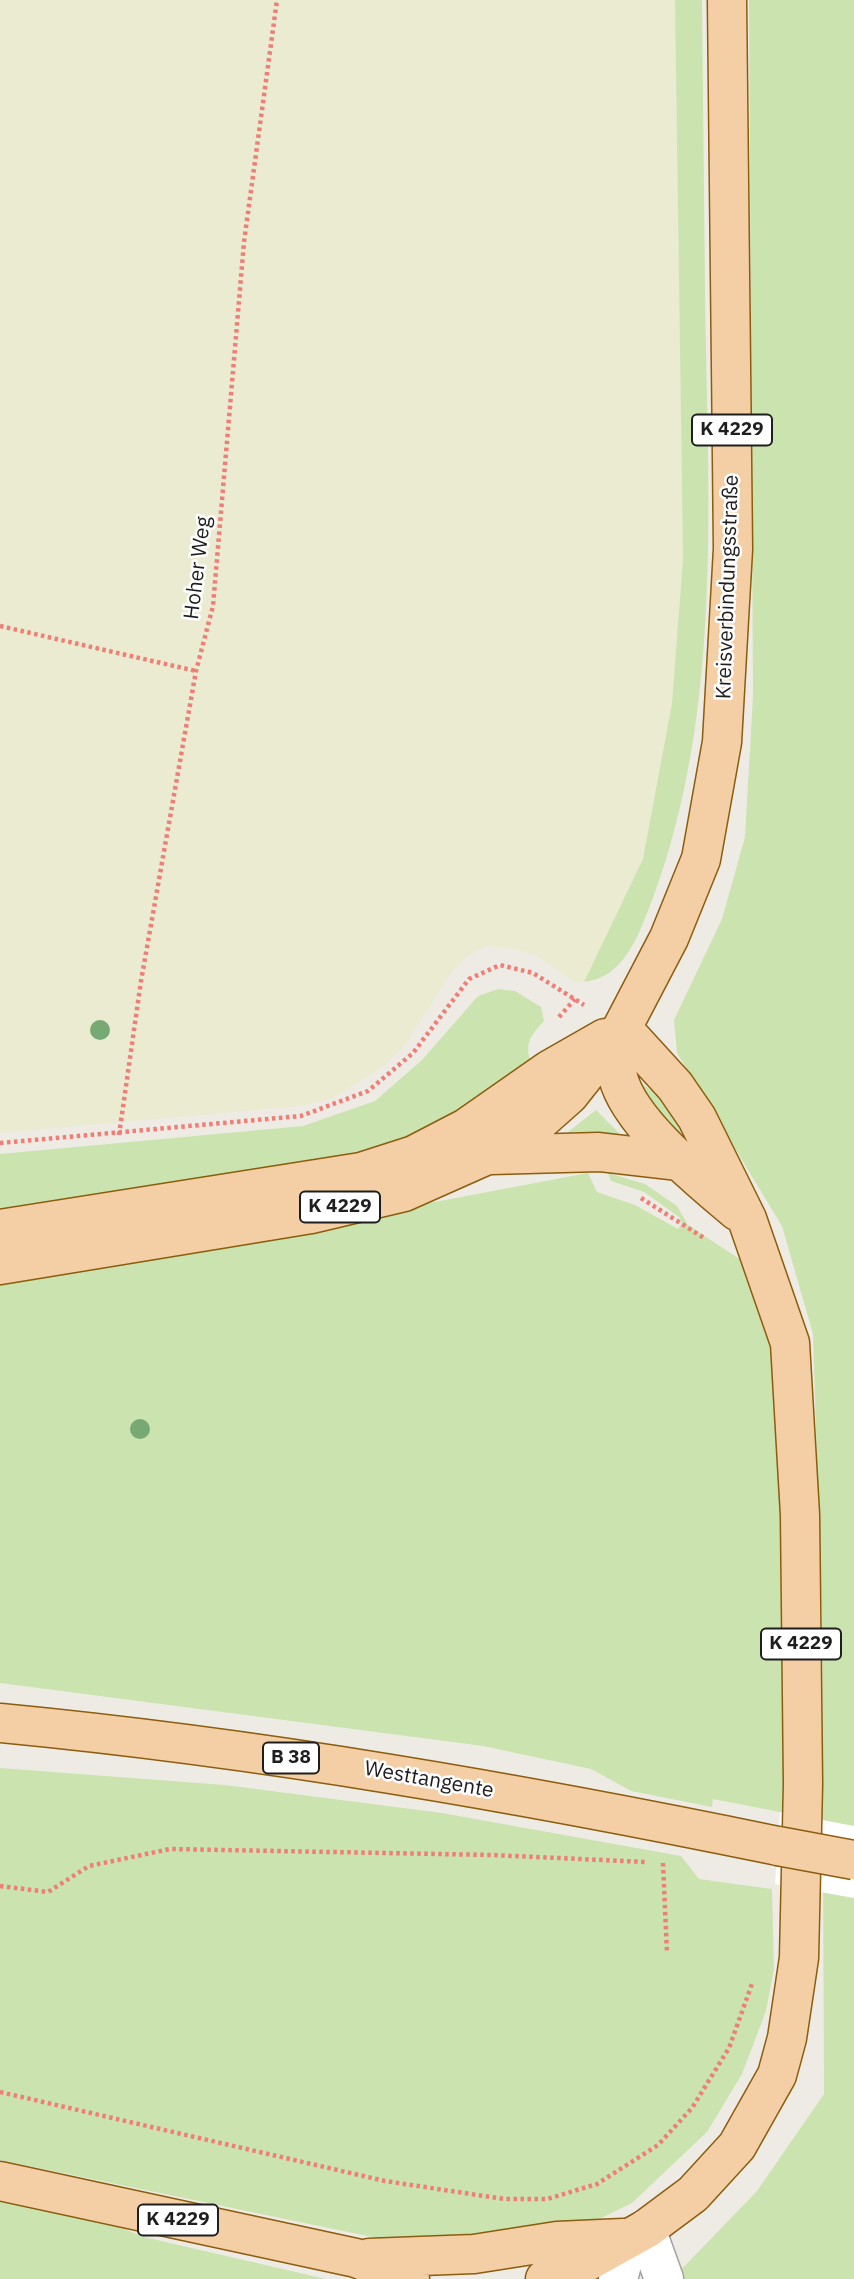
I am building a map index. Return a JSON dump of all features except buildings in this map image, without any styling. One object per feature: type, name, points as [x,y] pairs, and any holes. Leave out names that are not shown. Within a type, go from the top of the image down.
[{"type":"main road","name":"Kreisverbindungsstraße","points":[[622,1028],[669,938],[701,859],[722,742],[733,550],[727,0]]},
{"type":"main road","name":"K 4229","points":[[0,1265],[311,1214],[404,1192],[485,1156],[534,1126],[569,1095],[622,1028]]},
{"type":"main road","name":"K 4229","points":[[0,1229],[361,1172],[414,1155],[466,1128],[549,1070],[622,1028]]},
{"type":"main road","points":[[622,1028],[618,1076],[629,1099],[677,1161],[747,1219]]},
{"type":"main road","points":[[622,1028],[675,1086],[697,1118],[747,1219]]},
{"type":"main road","points":[[485,1156],[600,1152],[677,1161]]},
{"type":"main road","name":"K 4229","points":[[545,2279],[565,2274],[637,2234],[693,2194],[737,2146],[762,2107],[777,2075],[787,2038],[799,1958],[803,1784],[800,1515],[790,1343],[747,1219]]},
{"type":"main road","name":"Westtangente","points":[[0,1723],[218,1747],[362,1768],[580,1806],[854,1860]]},
{"type":"main road","name":"K 4229","points":[[0,2181],[356,2258],[411,2279]]},
{"type":"main road","name":"K 4229","points":[[356,2258],[474,2254],[556,2241],[637,2234]]},
{"type":"street","points":[[618,2279],[637,2234]]},
{"type":"street","points":[[637,2234],[664,2279]]},
{"type":"path","name":"Hoher Weg","points":[[119,1135],[141,981],[196,671],[213,606],[244,242],[277,0]]},
{"type":"path","points":[[0,626],[196,671]]},
{"type":"path","points":[[0,1143],[119,1135],[302,1116],[368,1091],[413,1053],[469,979],[500,965],[533,973],[622,1028]]},
{"type":"path","points":[[556,1020],[575,999]]},
{"type":"path","points":[[632,1194],[711,1242]]},
{"type":"path","points":[[0,1886],[48,1892],[89,1866],[170,1849],[492,1854],[676,1864]]},
{"type":"path","points":[[663,1863],[667,1953]]},
{"type":"path","points":[[0,2092],[384,2181],[504,2199],[547,2199],[597,2184],[658,2145],[692,2108],[729,2048],[757,1970]]},
{"type":"green space","points":[[0,0],[675,0],[683,559],[672,703],[643,859],[584,982],[574,982],[539,957],[513,948],[486,946],[468,956],[453,970],[405,1045],[384,1066],[333,1098],[300,1106],[0,1133]]},
{"type":"green space","points":[[675,0],[702,0],[708,517],[702,673],[692,749],[676,825],[653,898],[636,939],[621,962],[611,972],[584,982],[643,859],[672,703],[683,559]]},
{"type":"green space","points":[[749,0],[854,0],[854,2279],[672,2279],[757,2191],[824,2094],[822,1622],[813,1334],[782,1226],[677,1053],[674,1020],[722,919],[745,837],[753,696]]},
{"type":"green space","points":[[498,989],[515,991],[541,1007],[544,1021],[528,1047],[532,1066],[502,1090],[354,1163],[0,1211],[0,1154],[303,1126],[375,1101],[422,1060],[478,996]]},
{"type":"green space","points":[[638,1080],[663,1100],[709,1176],[653,1109]]},
{"type":"green space","points":[[596,1110],[627,1141],[559,1139]]},
{"type":"green space","points":[[588,1173],[597,1192],[635,1205],[678,1229],[682,1223],[679,1217],[644,1192],[611,1181],[608,1173],[645,1184],[677,1206],[688,1225],[744,1262],[782,1323],[790,1814],[713,1799],[712,1807],[631,1791],[591,1769],[483,1746],[0,1683],[0,1284]]},
{"type":"green space","points":[[0,1768],[225,1785],[442,1813],[681,1856],[699,1879],[772,1889],[774,1969],[766,2011],[742,2074],[707,2132],[632,2203],[585,2226],[487,2241],[377,2238],[0,2160]]},
{"type":"green space","points":[[0,2179],[144,2237],[326,2279],[0,2279]]},
{"type":"pier","points":[[780,1812],[854,1826],[854,1898],[775,1884]]}]
